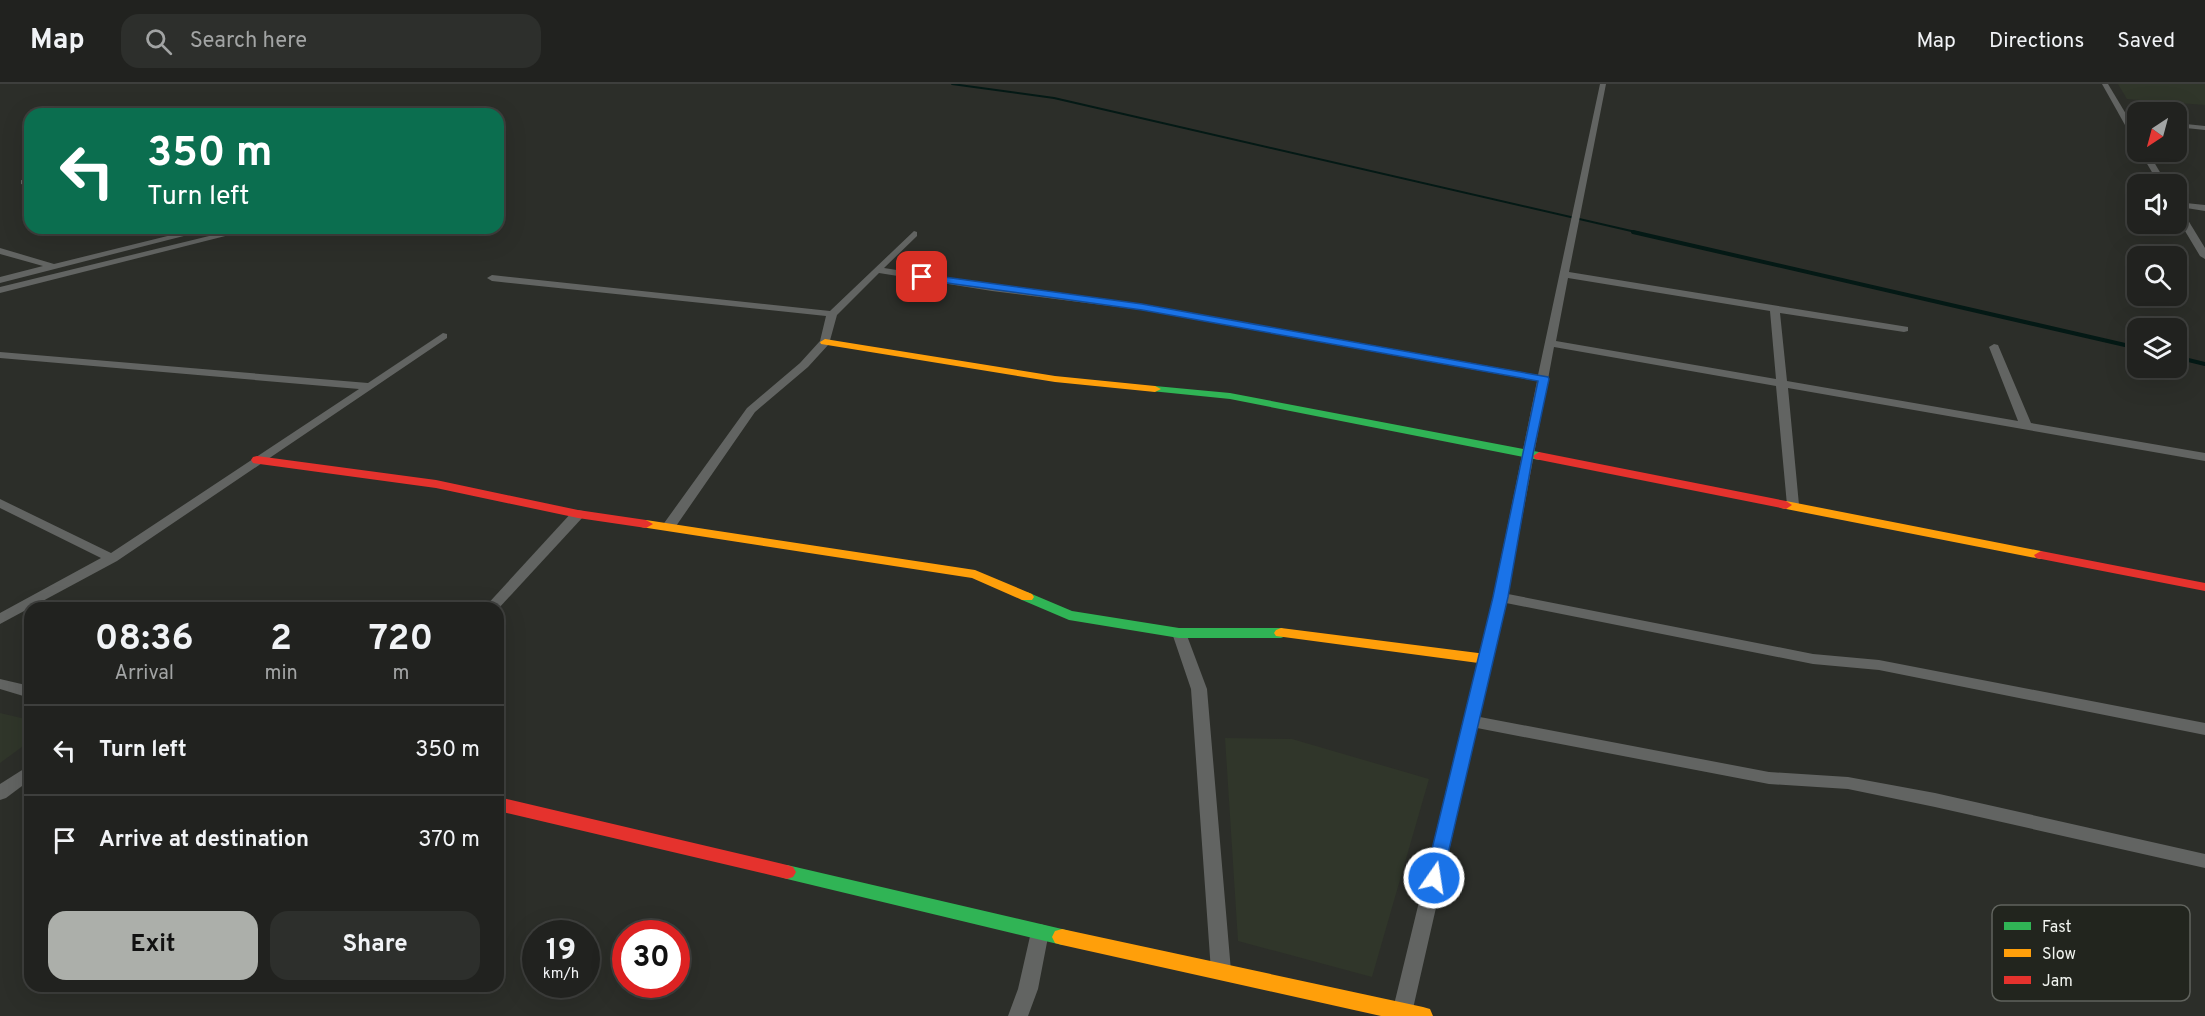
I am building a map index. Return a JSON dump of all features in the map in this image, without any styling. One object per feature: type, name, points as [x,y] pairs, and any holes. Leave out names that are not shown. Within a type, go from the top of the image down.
[{"type":"street","points":[[1402,1013],[1500,597],[1603,84]]},
{"type":"street","points":[[2105,84],[2127,122]]},
{"type":"street","points":[[2187,126],[2205,128]]},
{"type":"street","points":[[2187,207],[2205,208]]},
{"type":"street","points":[[2187,225],[2205,256]]},
{"type":"street","points":[[0,280],[179,234]]},
{"type":"street","points":[[0,290],[229,234]]},
{"type":"street","points":[[669,526],[751,410],[804,365],[825,342],[832,314],[914,234]]},
{"type":"street","points":[[0,251],[54,267]]},
{"type":"street","points":[[876,270],[992,288],[1142,307],[1544,379]]},
{"type":"street","points":[[1564,274],[1904,329]]},
{"type":"street","points":[[492,278],[832,314]]},
{"type":"street","points":[[1775,309],[1784,384],[1793,506]]},
{"type":"street","points":[[31,602],[112,558],[443,336]]},
{"type":"street","points":[[825,342],[1055,379],[1230,396],[2205,587]]},
{"type":"street","points":[[1551,343],[2205,457]]},
{"type":"street","points":[[1994,347],[2026,426]]},
{"type":"street","points":[[0,356],[370,387]]},
{"type":"street","points":[[257,460],[435,484],[578,514],[975,574],[1069,615],[1179,633],[1275,632],[1486,659]]},
{"type":"street","points":[[0,503],[112,558]]},
{"type":"street","points":[[497,602],[578,514]]},
{"type":"street","points":[[1500,597],[1813,659],[1880,665],[2205,729]]},
{"type":"street","points":[[0,619],[24,606]]},
{"type":"street","points":[[1179,633],[1198,689],[1221,971]]},
{"type":"street","points":[[0,684],[24,690]]},
{"type":"street","points":[[1471,721],[1769,778],[1848,783],[1870,787],[2205,861]]},
{"type":"street","points":[[0,793],[24,775]]},
{"type":"street","points":[[504,805],[1040,932],[1423,1016]]},
{"type":"street","points":[[1018,1016],[1028,989],[1040,932]]},
{"type":"shaded area","points":[[2118,84],[2205,84],[2205,105],[2127,99]]},
{"type":"shaded area","points":[[0,713],[24,719],[24,745],[0,763]]},
{"type":"shaded area","points":[[1225,738],[1292,739],[1429,779],[1372,977],[1238,941]]},
{"type":"waterway","points":[[952,84],[1054,98],[1640,233]]},
{"type":"waterway","points":[[1633,232],[2127,345]]},
{"type":"waterway","points":[[2187,360],[2205,364]]},
{"type":"traffic: fast","points":[[1155,389],[1230,396],[1539,456]]},
{"type":"traffic: fast","points":[[1027,597],[1069,615],[1179,633],[1281,633]]},
{"type":"traffic: fast","points":[[787,872],[1062,937]]},
{"type":"traffic: slow","points":[[825,342],[1055,379],[1155,389]]},
{"type":"traffic: slow","points":[[1786,505],[2041,555]]},
{"type":"traffic: slow","points":[[646,524],[975,574],[1027,597]]},
{"type":"traffic: slow","points":[[1281,633],[1486,659]]},
{"type":"traffic: slow","points":[[1062,937],[1423,1016]]},
{"type":"traffic: jam","points":[[1539,456],[1786,505]]},
{"type":"traffic: jam","points":[[257,460],[436,484],[578,514],[646,524]]},
{"type":"traffic: jam","points":[[2041,555],[2205,587]]},
{"type":"traffic: jam","points":[[504,805],[787,872]]},
{"type":"route","points":[[922,277],[1142,307],[1544,379],[1527,454],[1500,597],[1434,878]]}]
